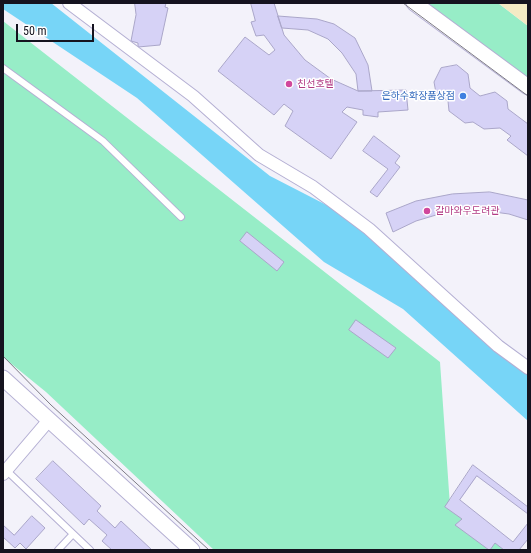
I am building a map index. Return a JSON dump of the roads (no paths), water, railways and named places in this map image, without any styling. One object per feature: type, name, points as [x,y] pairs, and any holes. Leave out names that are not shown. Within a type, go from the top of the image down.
[{"type":"street","points":[[69,3],[193,96],[260,155],[313,188],[369,229],[498,346],[528,368]]},
{"type":"street","points":[[414,3],[528,87]]},
{"type":"street","points":[[3,378],[192,550]]},
{"type":"street","points":[[4,472],[49,420]]},
{"type":"lane","points":[[3,68],[103,141],[181,217]]},
{"type":"lane","points":[[4,472],[90,550]]},
{"type":"lane","points":[[58,550],[73,534]]},
{"type":"water","points":[[3,3],[51,3],[270,176],[340,212],[528,370],[528,421],[403,309],[324,262],[137,98],[3,9]]},
{"type":"tram line","points":[[403,3],[528,96]]},
{"type":"tram line","points":[[3,356],[51,405],[209,550]]},
{"type":"place","name":"친선호텔","points":[[289,84]]},
{"type":"place","name":"은하수화장품상점","points":[[463,96]]},
{"type":"place","name":"갈마와우도려관","points":[[427,211]]}]
